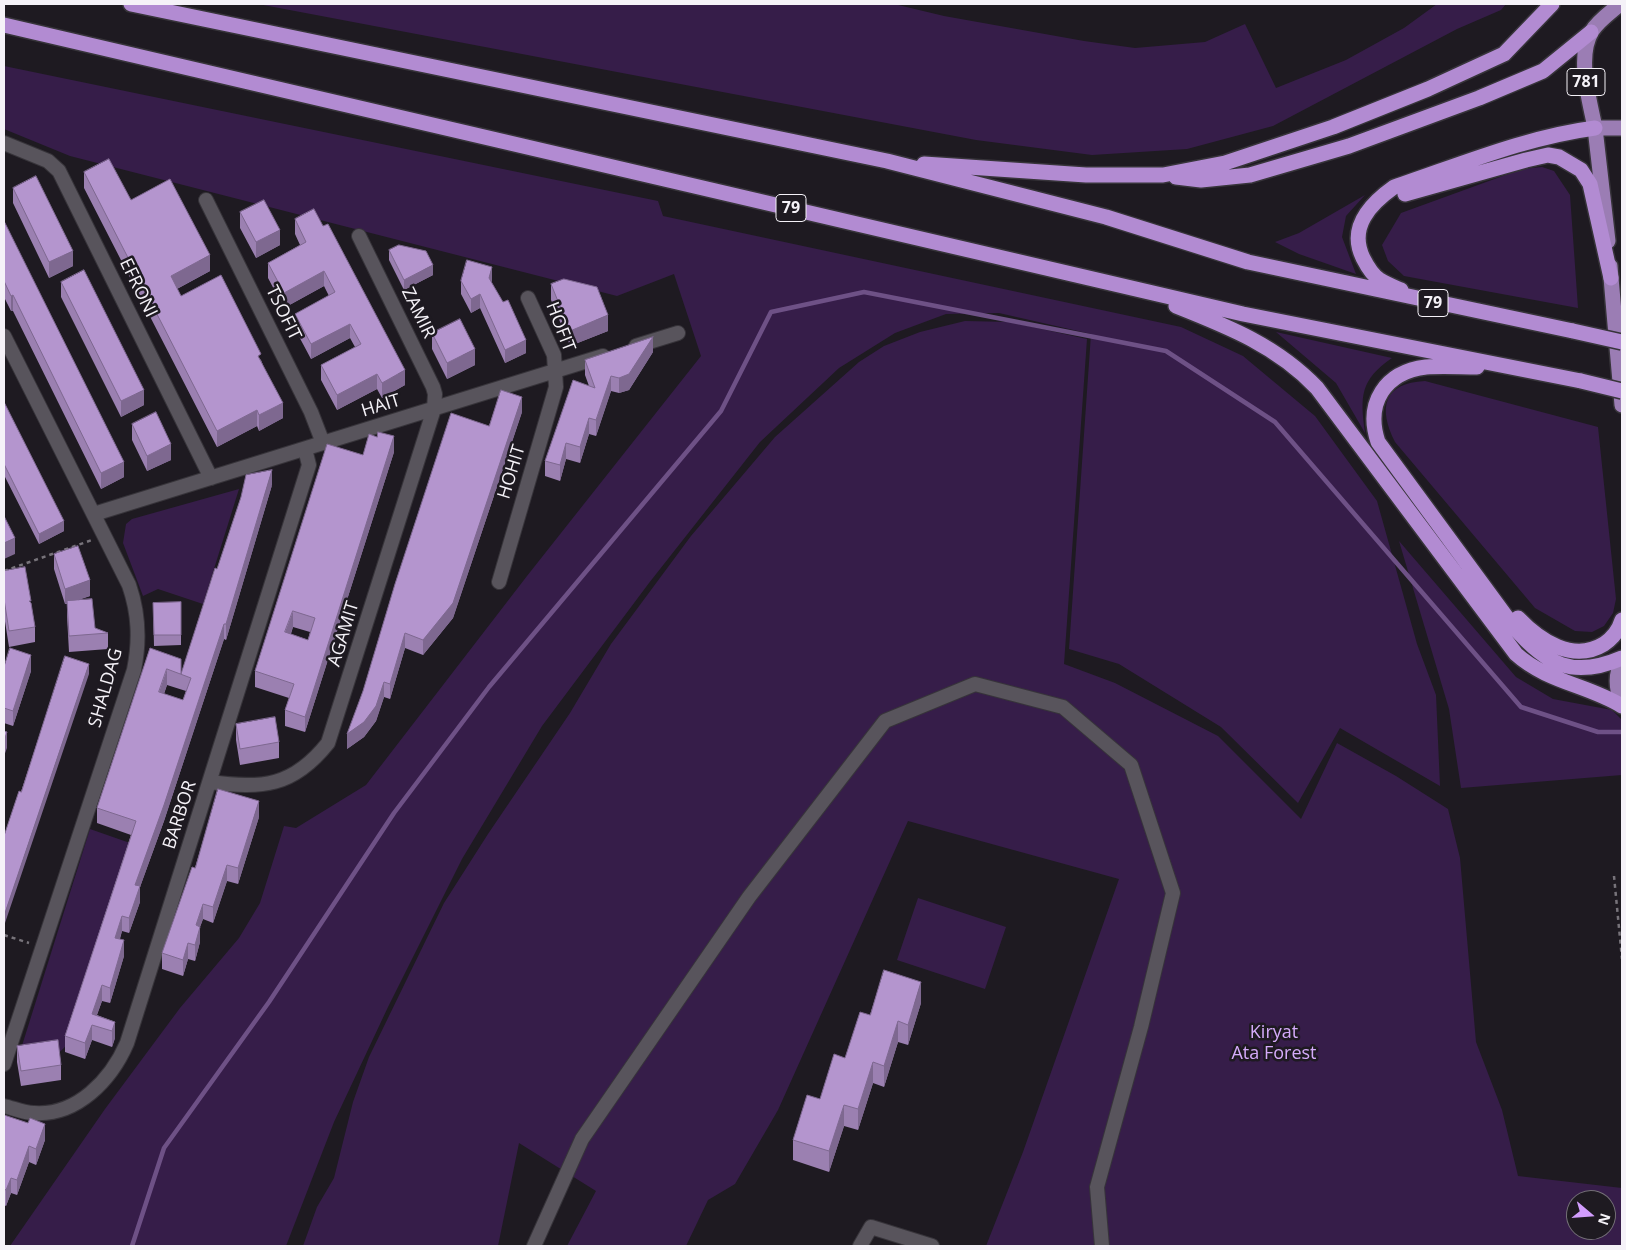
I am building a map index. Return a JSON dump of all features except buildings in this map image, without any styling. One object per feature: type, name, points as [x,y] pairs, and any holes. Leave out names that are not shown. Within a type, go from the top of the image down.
[{"type":"highway","name":"79","points":[[131,4],[888,161],[1106,218],[1222,255],[1294,273],[1622,342]]},
{"type":"highway","points":[[1163,175],[1225,163],[1333,127],[1428,89],[1504,54],[1552,4]]},
{"type":"highway","name":"79","points":[[4,25],[1243,314],[1581,381],[1622,391]]},
{"type":"highway","points":[[888,161],[1086,175],[1163,175],[1200,180],[1250,175],[1349,146],[1479,98],[1543,71],[1592,32]]},
{"type":"highway","points":[[1455,308],[1411,294],[1378,280],[1368,268],[1358,245],[1361,220],[1377,199],[1394,187],[1521,144],[1565,132],[1595,128]]},
{"type":"highway","points":[[1361,220],[1380,204],[1397,196],[1526,160],[1548,155],[1559,156],[1580,170],[1590,184],[1611,278]]},
{"type":"highway","points":[[1121,285],[1246,335],[1281,356],[1302,373],[1317,388],[1516,654],[1528,664],[1551,677],[1594,691],[1622,705]]},
{"type":"highway","points":[[1512,367],[1426,368],[1411,371],[1391,380],[1378,397],[1375,407],[1374,430],[1384,453],[1513,626],[1543,656],[1556,663],[1584,669],[1622,658]]},
{"type":"highway","points":[[1469,567],[1536,635],[1568,650],[1578,651],[1598,647],[1616,634],[1622,620]]},
{"type":"main road","points":[[1592,32],[1620,4]]},
{"type":"main road","name":"781","points":[[1592,32],[1586,50],[1585,71],[1595,128],[1622,405]]},
{"type":"main road","points":[[1595,128],[1622,128]]},
{"type":"main road","points":[[1622,664],[1617,680],[1618,693],[1622,705]]},
{"type":"street","name":"EFRONI","points":[[4,143],[48,161],[59,170],[211,478]]},
{"type":"street","name":"TSOFIT","points":[[206,200],[306,403],[323,443]]},
{"type":"street","name":"ZAMIR","points":[[359,236],[433,387],[435,394],[434,409]]},
{"type":"street","name":"HOFIT","points":[[528,298],[550,345],[556,371]]},
{"type":"street","name":"HAIT","points":[[94,514],[678,333]]},
{"type":"street","name":"SHALDAG","points":[[4,336],[129,585],[135,603],[139,637],[138,653],[4,1064]]},
{"type":"street","name":"HOHIT","points":[[498,582],[555,395],[556,371]]},
{"type":"street","name":"AGAMIT","points":[[210,782],[242,786],[273,784],[303,769],[328,743],[434,409]]},
{"type":"street","name":"BARBOR","points":[[4,1106],[32,1113],[62,1109],[86,1096],[109,1077],[119,1063],[210,782],[309,465],[305,449]]},
{"type":"street","points":[[534,1246],[582,1139],[750,896],[885,721],[975,684],[1063,707],[1131,765],[1174,893],[1141,1028],[1097,1187],[1102,1246]]},
{"type":"street","points":[[860,1246],[871,1227],[932,1246]]},
{"type":"path","points":[[4,571],[105,536]]},
{"type":"path","points":[[1614,876],[1622,959]]},
{"type":"path","points":[[4,935],[42,947]]},
{"type":"green space","points":[[258,4],[894,4],[944,16],[1084,41],[1135,48],[1205,42],[1245,24],[1276,88],[1346,60],[1404,28],[1437,4],[1506,4],[1501,10],[1457,29],[1273,126],[1187,149],[1092,155],[976,140]]},
{"type":"green space","points":[[4,66],[658,201],[663,216],[1181,327],[1243,356],[1315,416],[1377,501],[1417,644],[1436,695],[1440,786],[1340,728],[1298,803],[1221,727],[1119,664],[1069,649],[1091,334],[999,313],[946,314],[895,333],[839,368],[760,442],[649,583],[542,726],[462,859],[388,1007],[334,1122],[286,1246],[10,1246],[105,1109],[180,1008],[239,938],[260,903],[284,826],[296,828],[366,785],[527,576],[701,356],[674,274],[617,296],[70,156],[4,129]]},
{"type":"green space","points":[[1542,167],[1554,171],[1570,195],[1578,308],[1404,276],[1388,261],[1382,245],[1401,213],[1522,169]]},
{"type":"green space","points":[[1365,195],[1346,216],[1342,237],[1356,274],[1299,254],[1275,242],[1299,233]]},
{"type":"green space","name":"Kiryat Ata Forest","points":[[965,321],[1010,322],[1087,339],[1064,664],[1115,683],[1218,736],[1301,819],[1337,743],[1396,776],[1448,809],[1460,858],[1476,1042],[1502,1110],[1518,1176],[1622,1188],[1622,1246],[986,1246],[1023,1152],[1119,879],[908,821],[778,1110],[735,1184],[708,1200],[686,1246],[567,1246],[596,1191],[519,1143],[498,1246],[303,1246],[317,1207],[334,1178],[353,1102],[369,1057],[444,903],[488,834],[570,713],[611,644],[691,536],[775,437],[859,362],[884,346],[920,332]]},
{"type":"green space","points":[[1276,332],[1392,358],[1374,374],[1365,390],[1363,409],[1365,433],[1336,383]]},
{"type":"green space","points":[[1425,381],[1598,427],[1616,599],[1613,613],[1604,626],[1592,632],[1575,631],[1535,608],[1395,442],[1387,418],[1386,408],[1388,400],[1393,392],[1400,387]]},
{"type":"green space","points":[[239,489],[203,604],[158,589],[143,596],[123,543],[126,524],[132,519]]},
{"type":"green space","points":[[1399,541],[1516,677],[1553,699],[1612,710],[1622,720],[1622,775],[1461,788],[1449,709]]},
{"type":"green space","points":[[90,829],[130,843],[70,1040],[59,1053],[53,1056],[42,1057],[20,1052]]},
{"type":"green space","points":[[918,898],[1006,927],[985,989],[897,960]]},
{"type":"waterway","points":[[132,1246],[164,1148],[269,1002],[394,813],[489,687],[721,411],[771,312],[864,292],[1166,351],[1275,422],[1521,707],[1598,732],[1622,732]]}]
